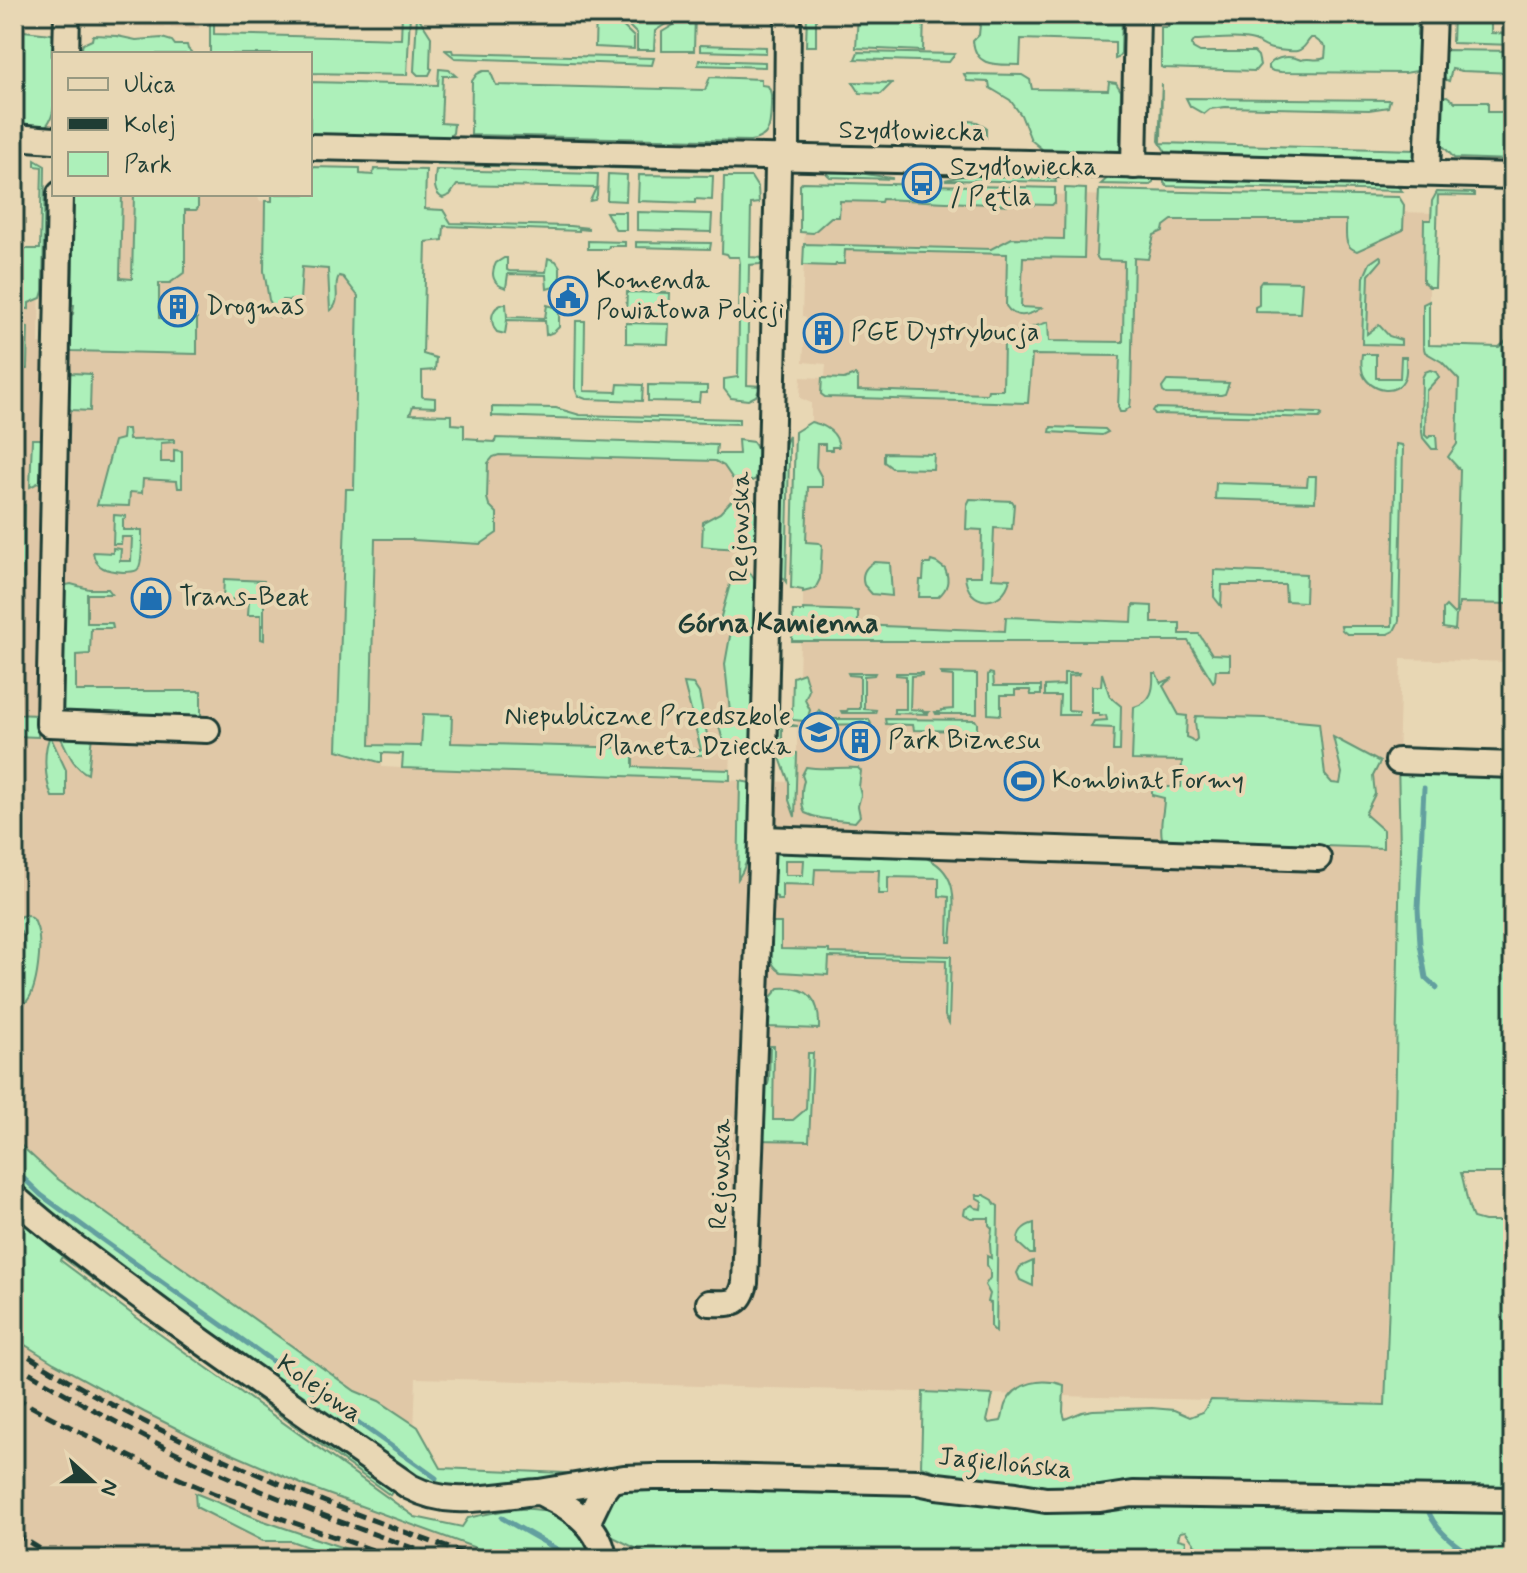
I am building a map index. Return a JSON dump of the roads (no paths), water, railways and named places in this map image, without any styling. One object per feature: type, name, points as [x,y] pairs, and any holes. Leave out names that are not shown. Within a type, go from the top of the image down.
[{"type":"street","name":"Rejowska","points":[[709,1303],[734,1302],[740,1298],[745,1283],[762,839],[778,167],[787,147],[788,14]]},
{"type":"street","points":[[1134,166],[1137,14]]},
{"type":"street","points":[[1427,173],[1424,80],[1433,14]]},
{"type":"street","points":[[66,52],[67,20]]},
{"type":"street","points":[[14,137],[52,140]]},
{"type":"street","name":"Szydłowiecka","points":[[312,147],[1513,176]]},
{"type":"street","points":[[60,196],[49,724],[207,730]]},
{"type":"street","points":[[1398,761],[1513,765]]},
{"type":"street","points":[[762,839],[1318,858]]},
{"type":"street","name":"Kolejowa","points":[[14,1197],[149,1303],[410,1487],[426,1495],[468,1500],[539,1492]]},
{"type":"street","name":"Jagiellońska","points":[[539,1492],[624,1478],[717,1477],[918,1482],[1046,1500],[1100,1499],[1133,1494],[1513,1500]]},
{"type":"street","points":[[587,1523],[611,1480]]},
{"type":"street","points":[[539,1492],[570,1509],[587,1523],[601,1544],[604,1559]]},
{"type":"waterway","points":[[1424,788],[1418,908],[1420,944],[1426,978],[1437,988]]},
{"type":"waterway","points":[[14,1169],[41,1195],[436,1478]]},
{"type":"waterway","points":[[1427,1506],[1440,1530],[1478,1559]]},
{"type":"waterway","points":[[502,1518],[574,1559]]},
{"type":"railway","points":[[14,1347],[125,1412],[241,1467],[359,1515],[480,1559]]},
{"type":"railway","points":[[14,1363],[118,1423],[226,1476],[444,1559]]},
{"type":"railway","points":[[14,1397],[112,1448],[213,1493],[398,1559]]},
{"type":"railway","points":[[14,1533],[57,1559]]},
{"type":"place","name":"Szydłowiecka / Pętla","points":[[922,183]]},
{"type":"place","name":"Komenda Powiatowa Policji","points":[[568,296]]},
{"type":"place","name":"Drogmas","points":[[178,307]]},
{"type":"place","name":"PGE Dystrybucja","points":[[823,333]]},
{"type":"place","name":"Trans-Beat","points":[[151,598]]},
{"type":"place","name":"Niepubliczne Przedszkole Planeta Dziecka","points":[[819,732]]},
{"type":"place","name":"Park Biznesu","points":[[860,741]]},
{"type":"place","name":"Kombinat Formy","points":[[1024,781]]},
{"type":"district","name":"Górna Kamienna","points":[[778,624]]}]
